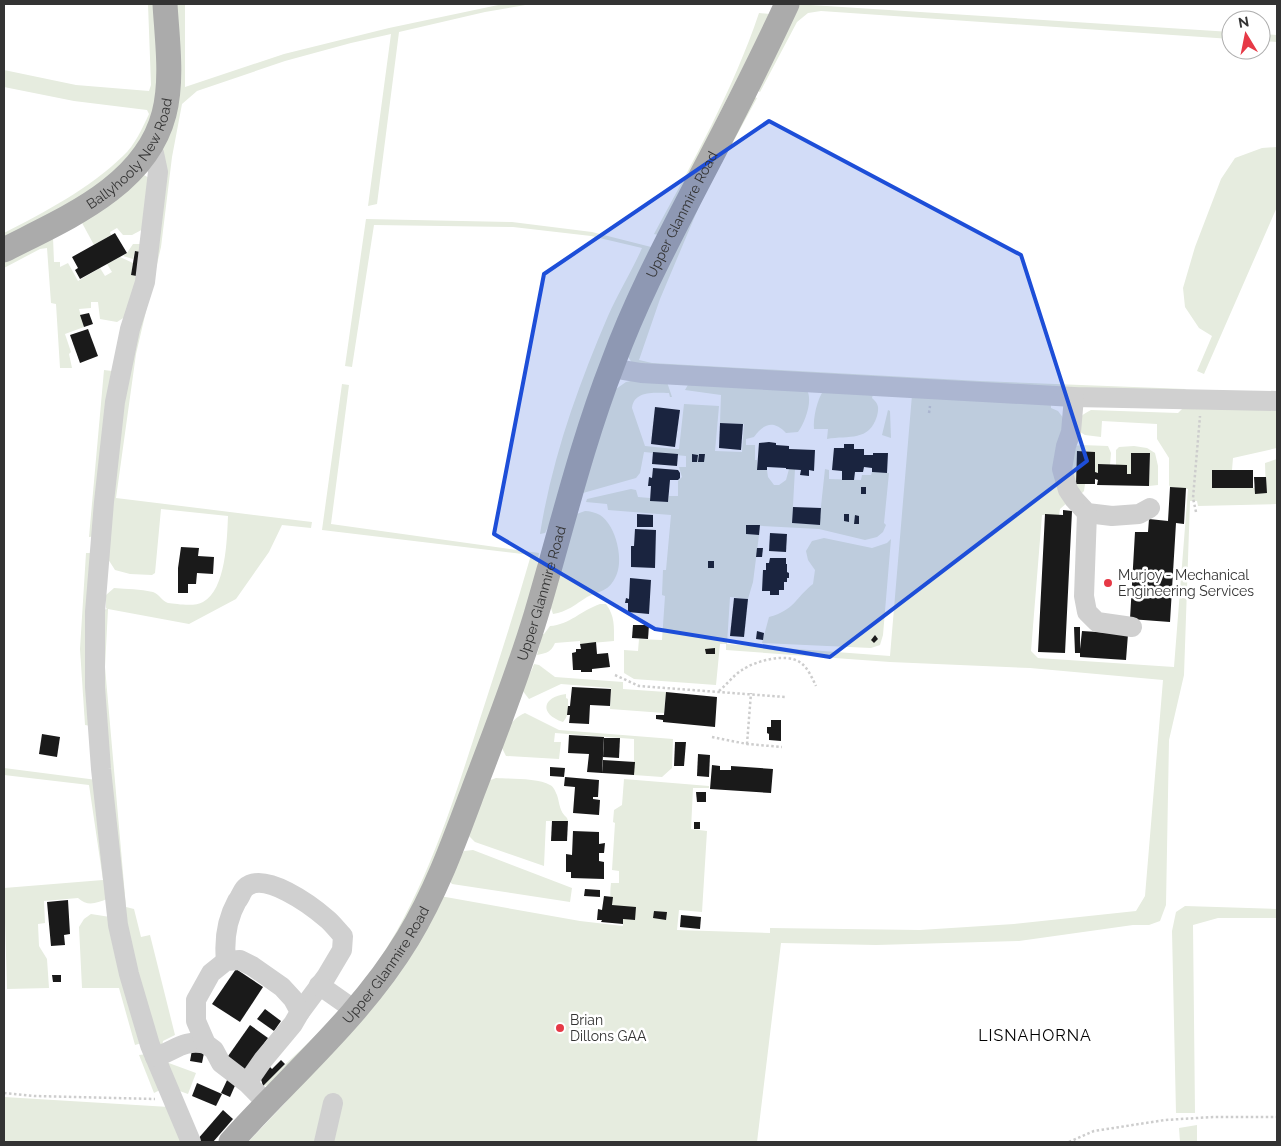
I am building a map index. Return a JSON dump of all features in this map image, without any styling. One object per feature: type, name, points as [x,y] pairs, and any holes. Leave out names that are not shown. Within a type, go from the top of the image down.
[{"type":"main road","name":"Ballyhooly New Road","points":[[4,250],[97,199],[120,182],[149,148],[156,136],[166,101],[168,61],[165,4]]},
{"type":"main road","name":"Upper Glanmire Road","points":[[231,1142],[356,1011],[386,971],[420,918],[436,886],[526,646],[584,444],[611,368],[642,292],[788,4]]},
{"type":"street","points":[[149,148],[154,153],[158,172],[153,225],[145,282],[130,328],[115,402],[95,612],[94,662],[100,760],[115,908],[140,1015],[155,1057],[191,1142]]},
{"type":"street","points":[[611,368],[641,373],[1074,397],[1277,401]]},
{"type":"street","points":[[1074,397],[1071,432],[1066,446],[1062,469],[1068,490],[1074,499],[1087,512],[1112,516],[1139,514],[1150,508]]},
{"type":"street","points":[[1087,512],[1084,596],[1087,612],[1097,622],[1132,627]]},
{"type":"street","points":[[226,961],[224,944],[233,909],[246,887],[260,882],[279,887],[327,919],[343,936],[342,950],[293,1024],[263,1060],[248,1083]]},
{"type":"street","points":[[206,1044],[196,1021],[196,1000],[211,972],[226,961],[240,960],[252,966],[282,987],[293,999],[300,1012]]},
{"type":"street","points":[[319,985],[356,1011]]},
{"type":"street","points":[[155,1057],[180,1044],[196,1042],[206,1044],[214,1050],[221,1063],[248,1083],[267,1103]]},
{"type":"street","points":[[324,1142],[333,1103]]},
{"type":"path","points":[[1196,512],[1193,498],[1200,417]]},
{"type":"path","points":[[719,691],[741,670],[755,662],[775,658],[788,658],[801,662],[816,686]]},
{"type":"path","points":[[615,675],[639,686],[785,696]]},
{"type":"path","points":[[747,744],[750,694]]},
{"type":"path","points":[[712,737],[747,744],[782,747]]},
{"type":"path","points":[[4,1093],[34,1096],[156,1099]]},
{"type":"path","points":[[1069,1142],[1094,1131],[1165,1120],[1277,1116]]},
{"type":"highlighted area","points":[[769,121],[1021,255],[1087,461],[830,657],[655,629],[494,534],[544,274]]},
{"type":"shaded area","points":[[148,4],[156,4],[160,69],[156,114],[119,173],[4,243],[4,233],[66,199],[110,168],[131,147],[149,114],[147,110],[74,101],[4,87],[4,70],[76,85],[149,91],[151,85]]},
{"type":"shaded area","points":[[173,4],[185,4],[185,87],[284,54],[389,28],[503,4],[531,4],[485,12],[399,32],[377,204],[368,206],[391,34],[285,61],[197,91],[182,104],[172,157],[161,247],[136,354],[116,498],[312,522],[311,528],[282,525],[269,552],[236,599],[189,624],[108,609],[105,667],[126,907],[134,909],[141,937],[150,935],[175,1035],[163,1041],[162,1047],[155,1045],[120,907],[99,611],[107,609],[106,595],[114,588],[153,592],[168,603],[200,604],[211,596],[216,587],[221,576],[226,550],[228,516],[161,509],[155,573],[152,575],[130,574],[115,570],[108,559],[107,503],[162,147]]},
{"type":"shaded area","points":[[795,4],[1221,31],[1221,38],[821,11],[808,13],[797,22],[760,92],[754,89]]},
{"type":"shaded area","points":[[759,13],[770,14],[658,235],[654,234],[698,153],[725,98]]},
{"type":"shaded area","points":[[1271,35],[1277,35],[1277,42],[1271,42]]},
{"type":"shaded area","points":[[750,95],[757,98],[703,197],[660,299],[639,360],[652,363],[980,381],[1186,389],[1181,396],[632,363],[627,355],[632,331]]},
{"type":"shaded area","points":[[1277,147],[1277,207],[1204,374],[1197,371],[1212,336],[1199,328],[1185,307],[1183,288],[1195,247],[1221,179],[1235,158],[1262,148]]},
{"type":"shaded area","points":[[144,175],[151,179],[149,226],[132,235],[123,235],[117,228],[110,232],[111,235],[94,245],[81,221]]},
{"type":"shaded area","points":[[366,219],[512,222],[592,232],[655,248],[545,533],[540,534],[551,478],[576,396],[608,316],[642,248],[591,236],[513,227],[374,225],[352,367],[345,366]]},
{"type":"shaded area","points":[[53,237],[54,262],[60,262],[60,267],[68,263],[78,281],[100,268],[105,276],[112,272],[107,264],[120,257],[133,263],[131,275],[142,277],[128,315],[117,322],[100,319],[98,302],[91,302],[91,308],[79,309],[84,327],[65,334],[71,352],[69,354],[72,368],[60,368],[56,304],[51,303],[47,248],[40,249],[4,268],[4,259]]},
{"type":"shaded area","points":[[133,244],[140,244],[140,252],[135,251],[133,259],[123,256],[127,253]]},
{"type":"shaded area","points":[[104,370],[112,371],[97,536],[89,537]]},
{"type":"shaded area","points":[[640,379],[667,382],[672,397],[670,397],[669,393],[652,393],[641,395],[634,402],[632,408],[645,446],[675,449],[679,449],[684,404],[719,406],[715,451],[742,452],[744,424],[720,423],[721,395],[685,390],[689,383],[807,390],[809,400],[807,411],[798,432],[786,433],[777,426],[769,425],[765,426],[754,437],[746,439],[746,445],[755,445],[757,470],[767,470],[768,477],[774,485],[779,485],[786,480],[789,469],[795,469],[792,523],[819,525],[825,469],[829,470],[829,479],[861,480],[862,475],[871,475],[872,472],[889,473],[884,523],[886,525],[883,532],[877,537],[865,540],[819,529],[746,525],[746,534],[759,535],[753,582],[748,599],[730,597],[727,644],[890,656],[912,395],[1051,404],[1051,408],[1058,411],[1064,419],[1068,502],[1060,509],[1059,515],[1042,515],[1031,651],[1038,658],[1174,667],[1188,489],[1170,487],[1169,485],[1169,458],[1157,439],[1157,424],[1102,421],[1101,437],[1085,435],[1080,432],[1081,418],[1091,410],[1178,413],[1183,408],[1277,406],[1277,448],[1233,458],[1232,470],[1212,488],[1255,488],[1266,493],[1265,463],[1277,459],[1277,504],[1198,506],[1197,501],[1190,501],[1184,675],[1169,740],[1166,905],[1160,921],[1149,925],[1133,925],[1019,941],[876,945],[781,943],[757,1142],[248,1142],[285,1103],[440,896],[580,921],[623,926],[623,919],[613,906],[610,895],[611,883],[619,883],[619,871],[612,870],[615,823],[613,822],[614,810],[622,805],[624,779],[709,786],[709,788],[693,788],[691,829],[707,831],[702,912],[679,910],[677,930],[770,933],[770,928],[920,930],[1014,924],[1136,911],[1145,896],[1163,680],[1030,668],[890,662],[726,650],[726,644],[720,644],[716,685],[634,679],[624,673],[624,650],[638,651],[639,639],[662,640],[665,596],[662,595],[663,570],[666,570],[671,515],[608,510],[607,504],[586,502],[587,499],[631,489],[636,490],[638,497],[650,498],[651,501],[668,502],[669,496],[678,496],[678,481],[682,477],[679,467],[686,467],[686,456],[644,452],[640,473],[636,478],[583,493],[580,491],[616,389],[626,382]]},
{"type":"shaded area","points":[[342,384],[349,385],[331,524],[539,553],[527,617],[514,658],[458,813],[418,904],[385,961],[361,994],[320,1039],[277,1081],[271,1085],[263,1086],[328,1024],[352,997],[402,922],[432,857],[457,790],[531,555],[322,530]]},
{"type":"shaded area","points":[[824,390],[873,394],[872,398],[878,408],[877,416],[869,430],[857,436],[827,439],[828,429],[814,429],[816,409],[819,398]]},
{"type":"shaded area","points":[[888,410],[890,411],[891,438],[882,435]]},
{"type":"shaded area","points":[[1075,446],[1108,446],[1111,453],[1110,465],[1098,464],[1098,473],[1095,472],[1095,452],[1077,451],[1076,484],[1085,484],[1084,491],[1079,496],[1071,471]]},
{"type":"shaded area","points":[[1134,446],[1147,448],[1155,453],[1158,466],[1158,485],[1149,486],[1150,453],[1131,453],[1131,474],[1127,474],[1127,465],[1116,465],[1116,450],[1119,447]]},
{"type":"shaded area","points":[[585,511],[600,515],[610,527],[619,554],[618,571],[612,583],[606,589],[587,597],[567,610],[553,614],[551,608],[545,608],[574,515]]},
{"type":"shaded area","points":[[824,538],[872,548],[887,543],[891,539],[883,635],[880,645],[871,648],[762,643],[769,617],[790,607],[813,584],[815,570],[808,560],[806,551],[812,541]]},
{"type":"shaded area","points":[[86,553],[96,553],[91,726],[85,725],[80,649]]},
{"type":"shaded area","points":[[600,604],[606,604],[611,613],[614,641],[580,644],[580,641],[555,643],[548,652],[537,655],[540,644],[539,634],[544,634],[550,626],[563,623]]},
{"type":"shaded area","points":[[534,664],[539,665],[555,677],[623,682],[623,689],[666,692],[664,713],[610,709],[611,688],[561,684],[529,699],[522,690]]},
{"type":"shaded area","points":[[566,694],[568,711],[563,722],[550,715],[546,706],[552,699]]},
{"type":"shaded area","points":[[525,713],[559,730],[673,739],[672,768],[662,777],[634,775],[634,739],[555,733],[554,742],[561,742],[559,759],[506,756],[501,746],[507,731],[515,719]]},
{"type":"shaded area","points":[[4,768],[97,780],[107,899],[92,903],[85,903],[78,898],[44,901],[45,923],[38,924],[39,946],[47,959],[49,988],[7,989],[4,888],[103,880],[89,785],[4,775]]},
{"type":"shaded area","points":[[496,778],[539,781],[550,785],[554,789],[561,810],[568,821],[546,821],[544,866],[475,842],[469,836],[485,782]]},
{"type":"shaded area","points":[[473,850],[572,888],[570,902],[452,884],[447,878],[464,851]]},
{"type":"shaded area","points":[[1185,906],[1277,909],[1277,918],[1218,918],[1193,925],[1195,1113],[1176,1113],[1172,931],[1176,912]]},
{"type":"shaded area","points":[[91,914],[110,917],[142,1043],[135,1045],[119,988],[82,988],[79,927],[84,919]]},
{"type":"shaded area","points":[[147,1054],[162,1089],[154,1093],[139,1055]]},
{"type":"shaded area","points":[[166,1062],[196,1073],[188,1094],[174,1089]]},
{"type":"shaded area","points":[[4,1097],[169,1107],[185,1142],[4,1142]]},
{"type":"shaded area","points":[[1197,1125],[1197,1142],[1180,1142],[1179,1128]]},
{"type":"building","points":[[115,233],[127,253],[80,279],[75,270],[78,268],[72,257]]},
{"type":"building","points":[[135,251],[146,253],[142,277],[131,275]]},
{"type":"building","points":[[89,313],[93,324],[84,327],[80,315]]},
{"type":"building","points":[[88,329],[98,356],[80,363],[70,335]]},
{"type":"building","points":[[655,407],[680,410],[675,447],[651,444]]},
{"type":"building","points":[[720,423],[743,424],[741,450],[719,448]]},
{"type":"building","points":[[759,443],[776,443],[776,445],[789,446],[789,449],[815,450],[814,471],[809,470],[809,476],[800,475],[801,470],[786,468],[767,467],[767,470],[757,470]]},
{"type":"building","points":[[844,444],[854,444],[854,449],[864,449],[864,455],[888,453],[887,473],[872,472],[872,468],[864,467],[863,472],[855,472],[854,480],[842,480],[842,471],[832,470],[834,448],[844,448]]},
{"type":"building","points":[[1077,451],[1095,452],[1095,472],[1098,473],[1098,464],[1127,465],[1127,474],[1131,474],[1131,453],[1150,453],[1149,486],[1097,485],[1098,480],[1095,479],[1095,484],[1076,484]]},
{"type":"building","points":[[653,452],[678,454],[677,466],[652,464]]},
{"type":"building","points":[[692,454],[698,455],[697,462],[692,462]]},
{"type":"building","points":[[699,454],[705,454],[704,462],[698,462]]},
{"type":"building","points":[[653,468],[678,470],[680,473],[678,480],[670,480],[668,502],[650,501],[651,486],[648,486],[649,477],[652,478]]},
{"type":"building","points":[[1212,470],[1253,470],[1253,488],[1212,488]]},
{"type":"building","points":[[1254,477],[1266,477],[1267,493],[1255,494]]},
{"type":"building","points":[[861,487],[866,487],[866,494],[861,494]]},
{"type":"building","points":[[1170,487],[1186,488],[1184,524],[1176,523],[1170,622],[1130,619],[1135,532],[1148,532],[1149,519],[1168,521]]},
{"type":"building","points":[[793,507],[821,508],[820,525],[792,523]]},
{"type":"building","points":[[1063,510],[1072,511],[1065,653],[1038,652],[1045,514],[1063,515]]},
{"type":"building","points":[[637,514],[653,515],[653,527],[637,527]]},
{"type":"building","points":[[844,514],[849,514],[849,522],[844,521]]},
{"type":"building","points":[[855,515],[859,516],[859,524],[854,524]]},
{"type":"building","points":[[746,525],[760,525],[759,535],[746,534]]},
{"type":"building","points":[[635,529],[656,530],[655,568],[631,567],[631,546],[634,546]]},
{"type":"building","points":[[770,533],[787,534],[786,552],[769,551]]},
{"type":"building","points":[[181,547],[199,548],[198,556],[214,557],[213,574],[197,573],[196,584],[188,584],[188,593],[178,593],[178,568]]},
{"type":"building","points":[[757,548],[763,548],[762,557],[756,557]]},
{"type":"building","points":[[770,558],[786,558],[789,578],[787,578],[787,582],[784,582],[784,590],[779,590],[779,595],[770,595],[770,591],[762,591],[763,570],[766,570],[766,563],[769,563]]},
{"type":"building","points":[[708,561],[714,561],[714,568],[708,568]]},
{"type":"building","points":[[630,578],[651,580],[649,614],[628,612],[628,603],[625,603],[626,598],[629,599]]},
{"type":"building","points":[[734,598],[748,599],[744,637],[730,636]]},
{"type":"building","points":[[633,625],[649,625],[648,639],[632,638]]},
{"type":"building","points":[[1074,627],[1080,627],[1080,649],[1082,631],[1128,634],[1126,660],[1080,657],[1080,653],[1075,653]]},
{"type":"building","points":[[757,631],[764,633],[763,640],[756,639]]},
{"type":"building","points":[[875,635],[878,639],[874,643],[871,640]]},
{"type":"building","points":[[596,642],[597,654],[608,653],[610,667],[592,669],[592,672],[573,670],[572,653],[576,652],[576,649],[581,649],[580,644]]},
{"type":"building","points":[[715,648],[715,654],[706,654],[705,649]]},
{"type":"building","points":[[572,687],[611,689],[610,706],[590,705],[589,724],[569,723],[570,715],[567,715]]},
{"type":"building","points":[[666,692],[717,697],[715,727],[663,722],[663,720],[656,719],[656,715],[664,715]]},
{"type":"building","points":[[771,720],[781,720],[781,741],[769,740],[767,727],[771,727]]},
{"type":"building","points":[[42,734],[60,737],[57,757],[39,754]]},
{"type":"building","points":[[569,735],[604,737],[602,773],[587,772],[589,754],[568,753]]},
{"type":"building","points":[[604,738],[620,738],[619,758],[603,757]]},
{"type":"building","points":[[675,742],[686,742],[684,766],[674,766]]},
{"type":"building","points":[[698,754],[710,755],[709,777],[697,776]]},
{"type":"building","points":[[603,760],[635,762],[634,775],[602,773]]},
{"type":"building","points":[[712,765],[720,766],[720,770],[731,770],[731,766],[773,769],[771,793],[710,789]]},
{"type":"building","points":[[550,767],[565,768],[564,777],[550,776]]},
{"type":"building","points":[[565,777],[599,780],[598,797],[593,797],[593,799],[600,800],[599,815],[573,813],[575,787],[564,786]]},
{"type":"building","points":[[696,792],[706,792],[706,802],[697,802]]},
{"type":"building","points":[[552,821],[568,821],[567,841],[551,841]]},
{"type":"building","points":[[694,822],[700,822],[700,829],[694,829]]},
{"type":"building","points":[[573,831],[599,832],[599,844],[605,843],[604,853],[599,853],[599,861],[604,862],[604,879],[571,878],[571,872],[566,872],[566,854],[572,855]]},
{"type":"building","points":[[585,889],[600,890],[600,897],[584,896]]},
{"type":"building","points":[[604,896],[613,897],[612,905],[636,907],[635,920],[623,919],[623,924],[597,920],[598,909],[602,910]]},
{"type":"building","points":[[68,900],[70,934],[64,935],[65,945],[51,946],[47,902]]},
{"type":"building","points":[[654,911],[667,912],[666,920],[653,918]]},
{"type":"building","points":[[681,915],[701,917],[700,929],[680,927]]},
{"type":"building","points":[[236,969],[263,987],[240,1022],[212,1004]]},
{"type":"building","points":[[52,975],[61,975],[61,982],[53,982]]},
{"type":"building","points":[[265,1009],[281,1021],[274,1031],[257,1019]]},
{"type":"building","points":[[250,1025],[268,1038],[244,1072],[226,1059]]},
{"type":"building","points":[[192,1050],[204,1053],[202,1063],[190,1061]]},
{"type":"building","points":[[281,1060],[285,1064],[263,1086],[260,1076],[270,1067],[272,1069]]},
{"type":"building","points":[[228,1078],[237,1081],[230,1097],[221,1093]]},
{"type":"building","points":[[197,1083],[222,1094],[216,1106],[192,1096]]},
{"type":"building","points":[[223,1110],[233,1119],[213,1142],[200,1142],[197,1140]]},
{"type":"place","name":"Murjoy - Mechanical Engineering Services","points":[[1108,583]]},
{"type":"place","name":"Brian Dillons GAA","points":[[560,1028]]},
{"type":"district","name":"LISNAHORNA","points":[[1035,1035]]}]
